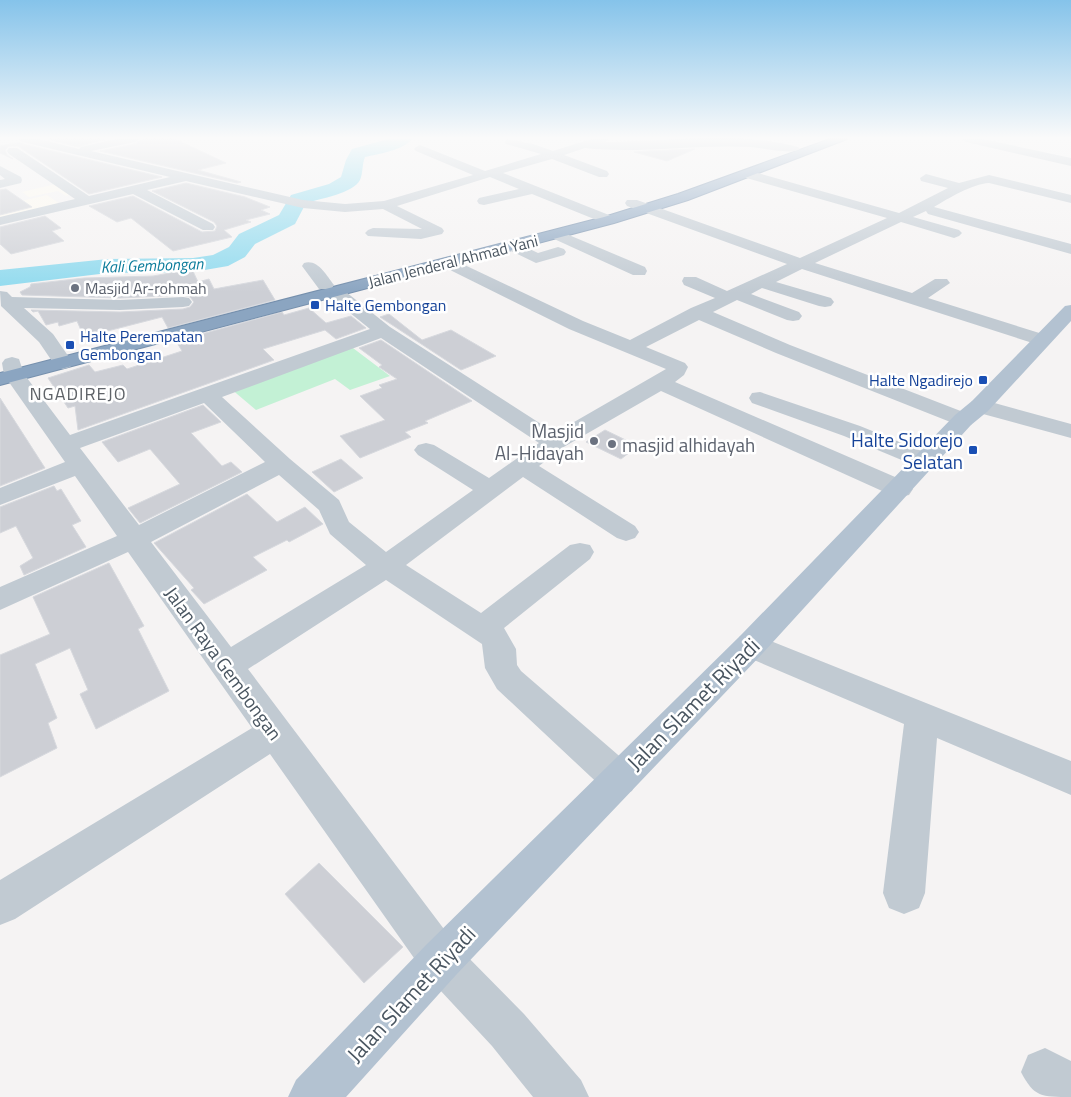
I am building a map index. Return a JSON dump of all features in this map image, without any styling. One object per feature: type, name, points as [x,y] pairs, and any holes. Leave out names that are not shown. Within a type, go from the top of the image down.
[{"type":"highway","name":"Jalan Jenderal Ahmad Yani","points":[[640,206],[682,190]]},
{"type":"highway","name":"Jalan Jenderal Ahmad Yani","points":[[330,288],[602,218],[693,190]]},
{"type":"highway","name":"Jalan Jenderal Ahmad Yani","points":[[25,359],[330,288],[448,263],[557,235],[602,218]]},
{"type":"main road","name":"Jalan Slamet Riyadi","points":[[313,1097],[442,960],[618,779],[751,646],[925,461],[1071,310]]},
{"type":"street","points":[[73,190],[86,200]]},
{"type":"street","points":[[0,221],[129,190]]},
{"type":"street","points":[[136,190],[208,227]]},
{"type":"street","points":[[252,190],[304,204],[345,208],[389,203],[433,190]]},
{"type":"street","points":[[484,201],[531,190]]},
{"type":"street","points":[[532,190],[602,218]]},
{"type":"street","points":[[804,190],[954,233]]},
{"type":"street","points":[[631,347],[731,295],[957,190]]},
{"type":"street","points":[[1036,190],[1071,198]]},
{"type":"street","points":[[369,192],[437,231],[421,234],[373,233]]},
{"type":"street","points":[[640,206],[913,300],[1042,340]]},
{"type":"street","points":[[922,207],[1071,249]]},
{"type":"street","points":[[557,235],[639,271]]},
{"type":"street","points":[[513,246],[536,258],[558,252]]},
{"type":"street","points":[[227,666],[386,566],[554,443],[660,384],[677,371],[678,367],[568,321],[448,263]]},
{"type":"street","points":[[310,266],[330,288],[383,331],[554,443]]},
{"type":"street","points":[[690,281],[793,316]]},
{"type":"street","points":[[760,282],[825,302]]},
{"type":"street","points":[[913,300],[941,283]]},
{"type":"street","points":[[4,298],[120,305],[183,302]]},
{"type":"street","name":"Jalan Raya Gembongan","points":[[4,298],[25,359],[72,455],[442,960],[508,1030],[564,1097]]},
{"type":"street","points":[[697,312],[783,349],[972,413],[1071,431]]},
{"type":"street","points":[[0,497],[72,455],[207,395],[383,331]]},
{"type":"street","points":[[660,384],[900,488]]},
{"type":"street","points":[[207,395],[281,464],[330,506],[339,528],[386,566],[495,637],[500,649],[500,668],[509,680],[618,779]]},
{"type":"street","points":[[760,398],[925,461]]},
{"type":"street","points":[[426,450],[490,490]]},
{"type":"street","points":[[0,599],[134,539],[281,464]]},
{"type":"street","points":[[522,466],[626,532]]},
{"type":"street","points":[[483,628],[580,552]]},
{"type":"street","points":[[751,646],[1071,778]]},
{"type":"street","points":[[904,893],[922,717]]},
{"type":"street","points":[[0,904],[275,732]]},
{"type":"shaded area","points":[[66,190],[72,194],[66,196],[58,191],[29,197],[22,192]]},
{"type":"shaded area","points":[[47,195],[60,204],[0,218],[0,201],[13,203]]},
{"type":"green space","points":[[349,345],[390,376],[350,390],[335,379],[256,410],[230,388]]},
{"type":"building","points":[[0,190],[8,190],[32,207],[0,215]]},
{"type":"building","points":[[83,190],[105,190],[89,194]]},
{"type":"building","points":[[216,190],[245,197],[270,207],[261,210],[270,214],[246,220],[251,222],[224,230],[232,237],[173,251],[131,218],[117,222],[89,206],[133,196],[202,232],[215,231],[217,226],[214,222],[152,191]]},
{"type":"building","points":[[45,216],[61,228],[52,231],[64,241],[11,254],[0,244],[0,227]]},
{"type":"building","points":[[192,269],[198,282],[209,279],[214,289],[263,280],[275,300],[168,328],[162,317],[84,337],[77,321],[59,326],[58,322],[46,325],[38,311],[33,312],[31,310],[120,312],[183,309],[190,307],[194,302],[190,297],[183,295],[120,298],[22,295],[20,292],[30,287],[31,284],[84,278],[153,276]]},
{"type":"building","points":[[309,308],[326,323],[351,316],[366,328],[336,339],[325,330],[263,349],[274,360],[78,430],[75,406],[68,408],[48,378],[89,365],[95,372],[123,365],[127,369],[182,351],[176,341],[282,312],[284,315]]},
{"type":"building","points":[[389,314],[422,340],[451,330],[496,356],[461,370],[380,317]]},
{"type":"building","points":[[381,340],[472,401],[425,421],[428,423],[405,432],[411,437],[360,458],[340,436],[385,420],[360,396],[382,388],[379,385],[397,379],[379,367],[382,365],[359,348]]},
{"type":"building","points":[[0,398],[45,468],[0,486]]},
{"type":"building","points":[[203,405],[221,422],[191,433],[222,466],[231,462],[242,472],[140,523],[128,508],[180,484],[150,449],[118,462],[102,442]]},
{"type":"building","name":"masjid alhidayah","points":[[605,430],[638,446],[621,459],[586,442]]},
{"type":"building","points":[[341,459],[363,478],[334,492],[312,472]]},
{"type":"building","points":[[54,486],[57,491],[61,489],[81,521],[72,525],[86,547],[24,575],[20,566],[33,558],[16,526],[0,533],[0,507]]},
{"type":"building","points":[[247,494],[277,522],[305,507],[323,524],[289,542],[287,540],[253,557],[267,570],[204,604],[191,590],[194,588],[154,543]]},
{"type":"building","points":[[109,563],[144,626],[138,629],[169,691],[96,729],[80,694],[88,690],[70,648],[35,664],[57,718],[48,723],[57,748],[0,777],[0,655],[50,634],[33,597]]},
{"type":"building","points":[[319,863],[403,947],[364,983],[285,894]]},
{"type":"waterway","name":"Kali Gembongan","points":[[0,278],[108,266],[193,265],[219,261],[237,252],[247,239],[287,219],[298,199],[328,190]]},
{"type":"place","name":"Masjid Ar-rohmah","points":[[75,288]]},
{"type":"place","name":"Halte Gembongan","points":[[315,305]]},
{"type":"place","name":"Halte Perempatan Gembongan","points":[[70,345]]},
{"type":"place","name":"Halte Ngadirejo","points":[[983,380]]},
{"type":"place","name":"Masjid Al-Hidayah","points":[[594,441]]},
{"type":"place","name":"masjid alhidayah","points":[[612,444]]},
{"type":"place","name":"Halte Sidorejo Selatan","points":[[973,450]]},
{"type":"district","name":"NGADIREJO","points":[[78,393]]}]
